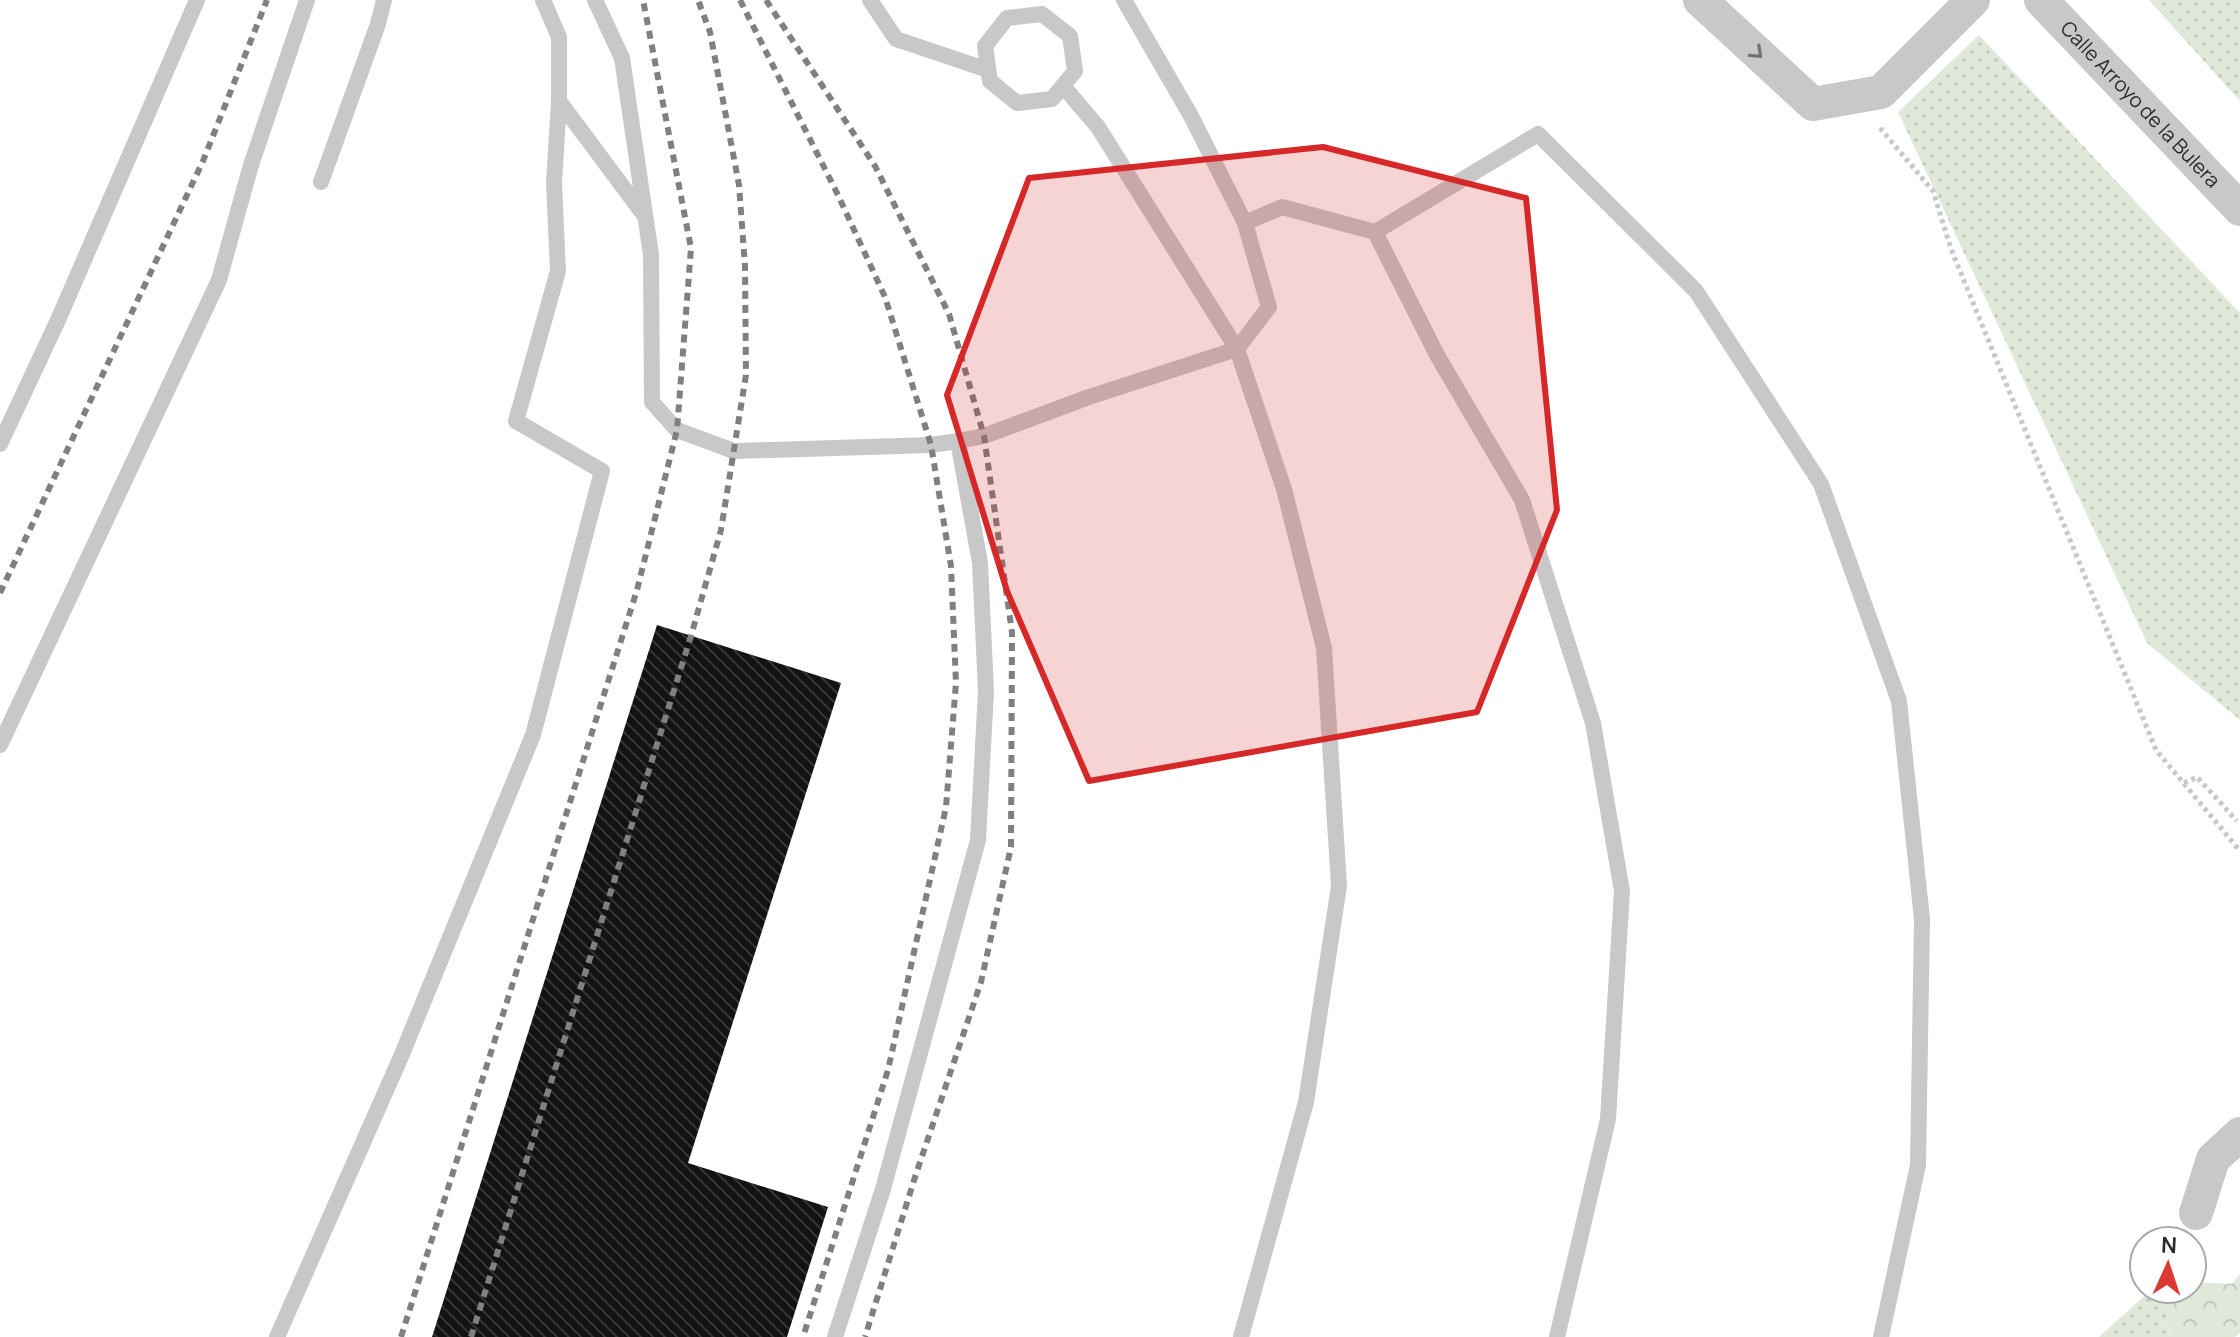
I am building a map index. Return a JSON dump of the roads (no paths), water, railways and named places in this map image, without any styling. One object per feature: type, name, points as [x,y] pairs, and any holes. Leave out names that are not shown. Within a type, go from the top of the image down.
[{"type":"street","points":[[1700,0],[1813,104],[1881,92],[1973,0]]},
{"type":"street","name":"Calle Arroyo de la Bulera","points":[[2041,0],[2240,209]]},
{"type":"street","points":[[2196,1213],[2213,1159],[2240,1134]]},
{"type":"lane","points":[[0,444],[58,320],[197,0]]},
{"type":"lane","points":[[0,745],[219,280],[251,165],[307,0]]},
{"type":"lane","points":[[321,182],[384,0]]},
{"type":"lane","points":[[277,1337],[400,1059],[533,735],[602,471],[516,421],[558,271],[554,183],[559,37],[543,0]]},
{"type":"lane","points":[[595,0],[622,58],[651,255],[652,402],[677,430],[734,451],[931,445],[984,436],[1089,397],[1237,349],[1269,307],[1245,223],[1191,116],[1124,0]]},
{"type":"lane","points":[[870,0],[896,39],[988,70]]},
{"type":"lane","points":[[1042,14],[1070,36],[1075,71],[1052,99],[1017,103],[990,81],[988,70],[985,46],[1007,18],[1042,14]]},
{"type":"lane","points":[[1063,86],[1098,127],[1237,349],[1284,489],[1324,648],[1339,886],[1306,1102],[1241,1337]]},
{"type":"lane","points":[[559,101],[645,217]]},
{"type":"lane","points":[[1245,223],[1282,207],[1375,232],[1538,134],[1696,291],[1821,484],[1899,701],[1922,919],[1918,1165],[1881,1337]]},
{"type":"lane","points":[[1375,232],[1437,355],[1522,500],[1593,723],[1622,891],[1608,1119],[1557,1337]]},
{"type":"lane","points":[[835,1337],[883,1189],[978,840],[986,691],[980,563],[958,441]]},
{"type":"railway","points":[[0,593],[203,161],[267,0]]},
{"type":"railway","points":[[401,1337],[637,590],[677,430],[691,248],[643,0]]},
{"type":"railway","points":[[471,1337],[691,636],[721,530],[746,375],[745,266],[739,185],[710,32],[698,0]]},
{"type":"railway","points":[[740,0],[838,195],[885,297],[931,445],[951,566],[956,683],[946,807],[888,1070],[803,1337]]},
{"type":"railway","points":[[766,0],[875,166],[949,314],[984,436],[1012,632],[1011,847],[981,982],[865,1337]]}]
